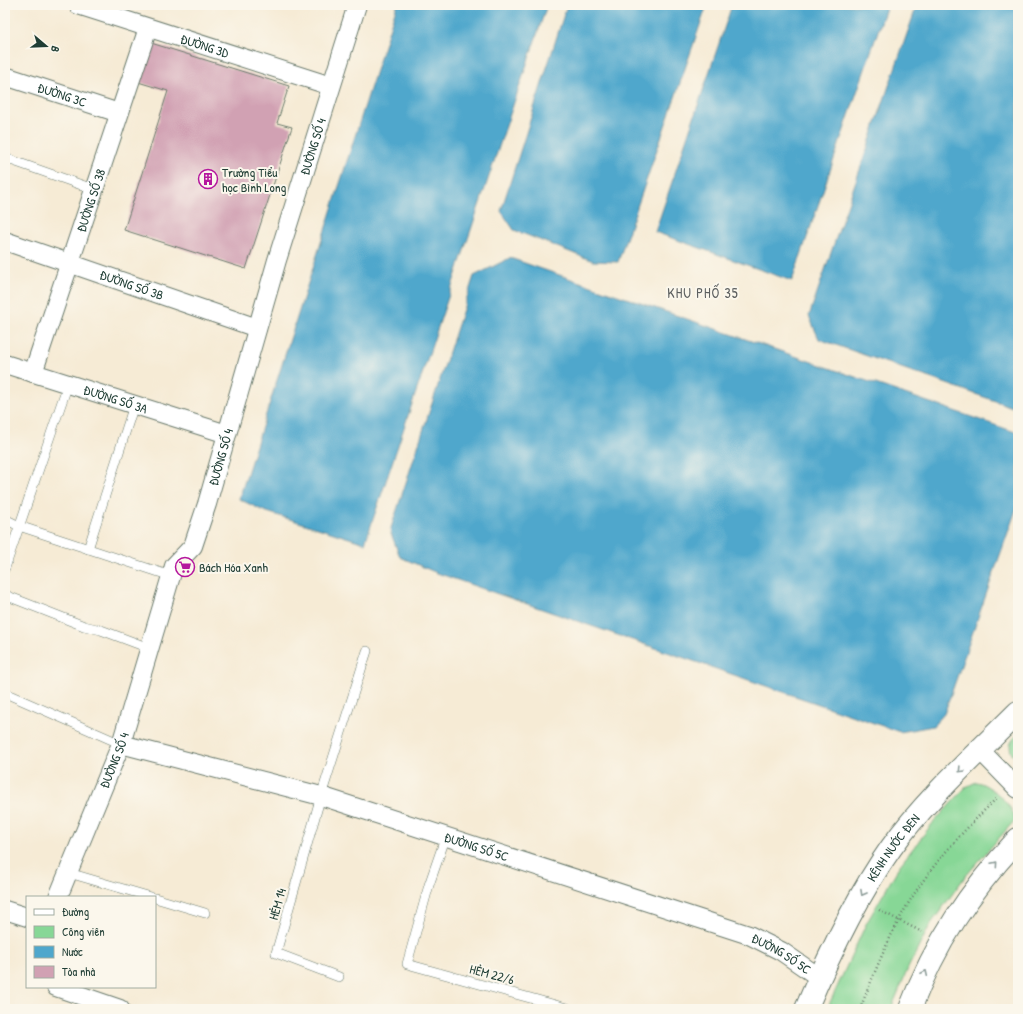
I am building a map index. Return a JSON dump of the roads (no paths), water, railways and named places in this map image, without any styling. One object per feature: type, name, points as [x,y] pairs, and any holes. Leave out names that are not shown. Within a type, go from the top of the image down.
[{"type":"street","name":"ĐƯỜNG 3D","points":[[78,5],[331,86]]},
{"type":"street","name":"ĐƯỜNG SỐ 4","points":[[58,896],[121,744],[174,566],[193,546],[207,504],[258,328],[356,5]]},
{"type":"street","name":"ĐƯỜNG SỐ 38","points":[[33,373],[93,189],[148,28]]},
{"type":"street","name":"ĐƯỜNG 3C","points":[[5,76],[119,113]]},
{"type":"street","name":"ĐƯỜNG SỐ 3B","points":[[5,241],[68,264],[258,328]]},
{"type":"street","name":"ĐƯỜNG SỐ 3A","points":[[5,364],[227,434]]},
{"type":"street","name":"KÊNH NƯỚC ĐEN","points":[[806,1009],[820,978],[865,890],[892,848],[923,810],[1018,712]]},
{"type":"street","name":"ĐƯỜNG SỐ 5C","points":[[121,744],[321,796],[749,935],[781,951],[820,978]]},
{"type":"street","points":[[980,750],[1018,788]]},
{"type":"street","points":[[910,1009],[924,975],[950,925],[972,892],[1018,839]]},
{"type":"street","points":[[5,910],[26,917]]},
{"type":"street","points":[[59,988],[120,1009]]},
{"type":"lane","points":[[5,158],[93,189]]},
{"type":"lane","points":[[5,568],[68,384]]},
{"type":"lane","points":[[88,549],[134,405]]},
{"type":"lane","points":[[5,519],[19,526],[171,576]]},
{"type":"lane","points":[[5,595],[84,626],[101,630],[150,648]]},
{"type":"lane","points":[[321,796],[367,651]]},
{"type":"lane","points":[[5,693],[121,744]]},
{"type":"lane","name":"HẺM 14","points":[[321,796],[276,953],[339,978]]},
{"type":"lane","name":"HẺM 22/6","points":[[446,836],[428,884],[407,964],[570,1009]]},
{"type":"lane","points":[[69,873],[148,896]]},
{"type":"lane","points":[[156,898],[205,913]]},
{"type":"water","points":[[397,5],[547,5],[365,543],[264,511],[239,499]]},
{"type":"water","points":[[567,5],[707,5],[618,262],[593,261],[514,230],[501,211]]},
{"type":"water","points":[[732,5],[887,5],[792,281],[655,232]]},
{"type":"water","points":[[917,5],[1018,5],[1018,409],[819,339],[809,316]]},
{"type":"water","points":[[510,258],[1018,433],[1018,504],[944,714],[933,726],[900,732],[437,573],[400,557],[390,531],[474,276]]},
{"type":"place","name":"Trường Tiểu học Bình Long","points":[[208,179]]},
{"type":"place","name":"Bách Hóa Xanh","points":[[185,567]]},
{"type":"district","name":"KHU PHỐ 35","points":[[703,293]]}]
